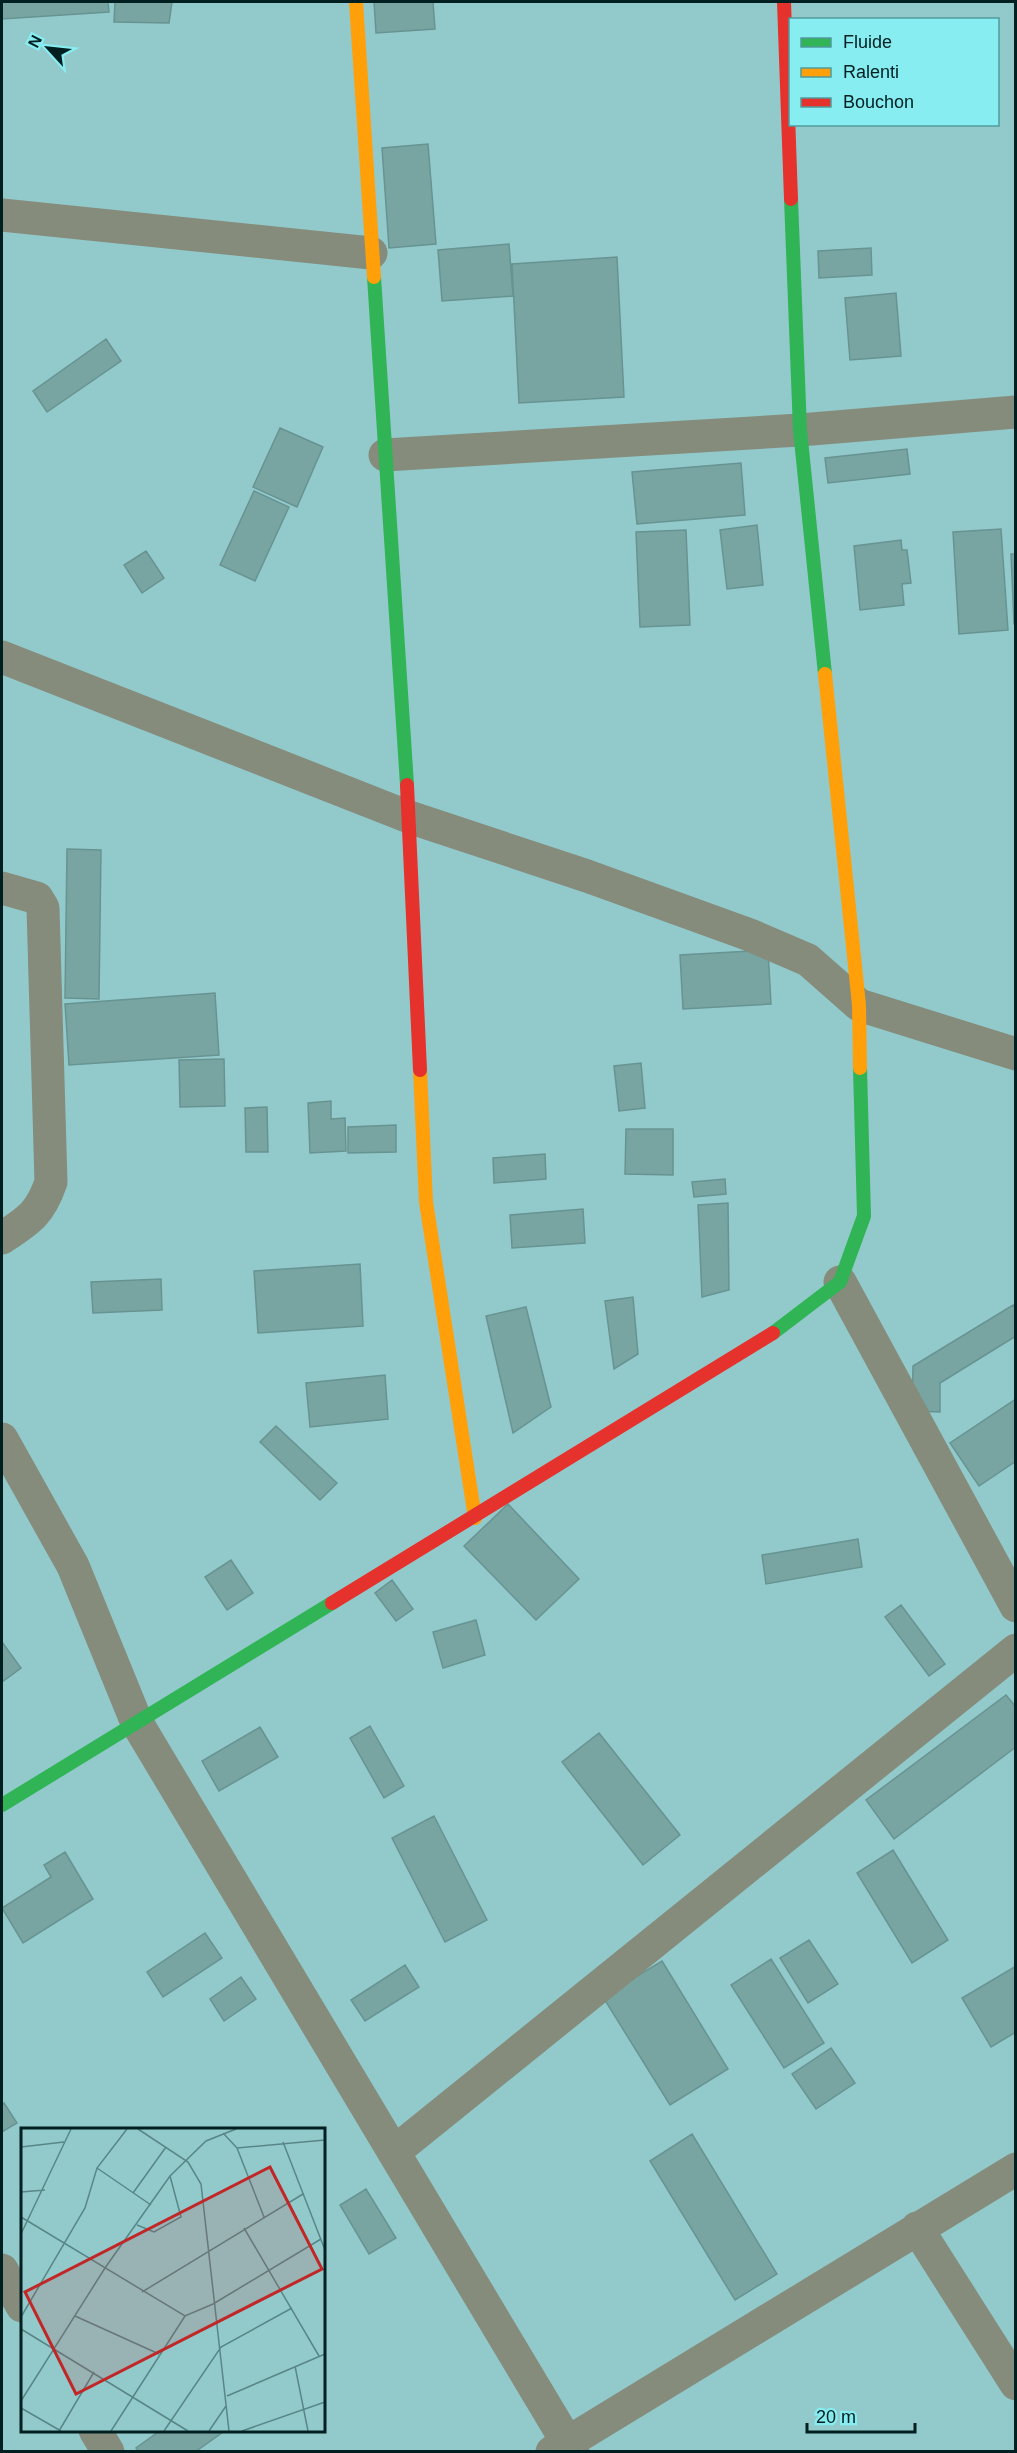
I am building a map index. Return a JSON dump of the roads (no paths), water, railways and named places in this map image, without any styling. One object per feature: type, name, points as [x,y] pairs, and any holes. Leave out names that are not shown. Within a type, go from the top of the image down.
[{"type":"street","points":[[356,2],[409,817],[426,1202],[475,1518]]},
{"type":"street","points":[[2,1805],[475,1518],[786,1325],[840,1282],[864,1216],[859,1005],[800,430],[784,2]]},
{"type":"street","points":[[2,215],[371,254]]},
{"type":"street","points":[[385,455],[800,430],[1016,412]]},
{"type":"street","points":[[2,657],[409,817],[587,876],[750,935],[807,960],[859,1005],[1016,1054]]},
{"type":"street","points":[[2,888],[37,898],[43,908],[51,1182],[45,1202],[35,1216],[2,1238]]},
{"type":"street","points":[[840,1282],[1016,1606]]},
{"type":"street","points":[[2,1439],[73,1566],[137,1723],[394,2152],[564,2448],[1016,2169]]},
{"type":"street","points":[[394,2152],[1016,1650]]},
{"type":"street","points":[[917,2228],[1016,2384]]},
{"type":"street","points":[[2,2270],[21,2304]]},
{"type":"street","points":[[96,2432],[108,2451]]}]
